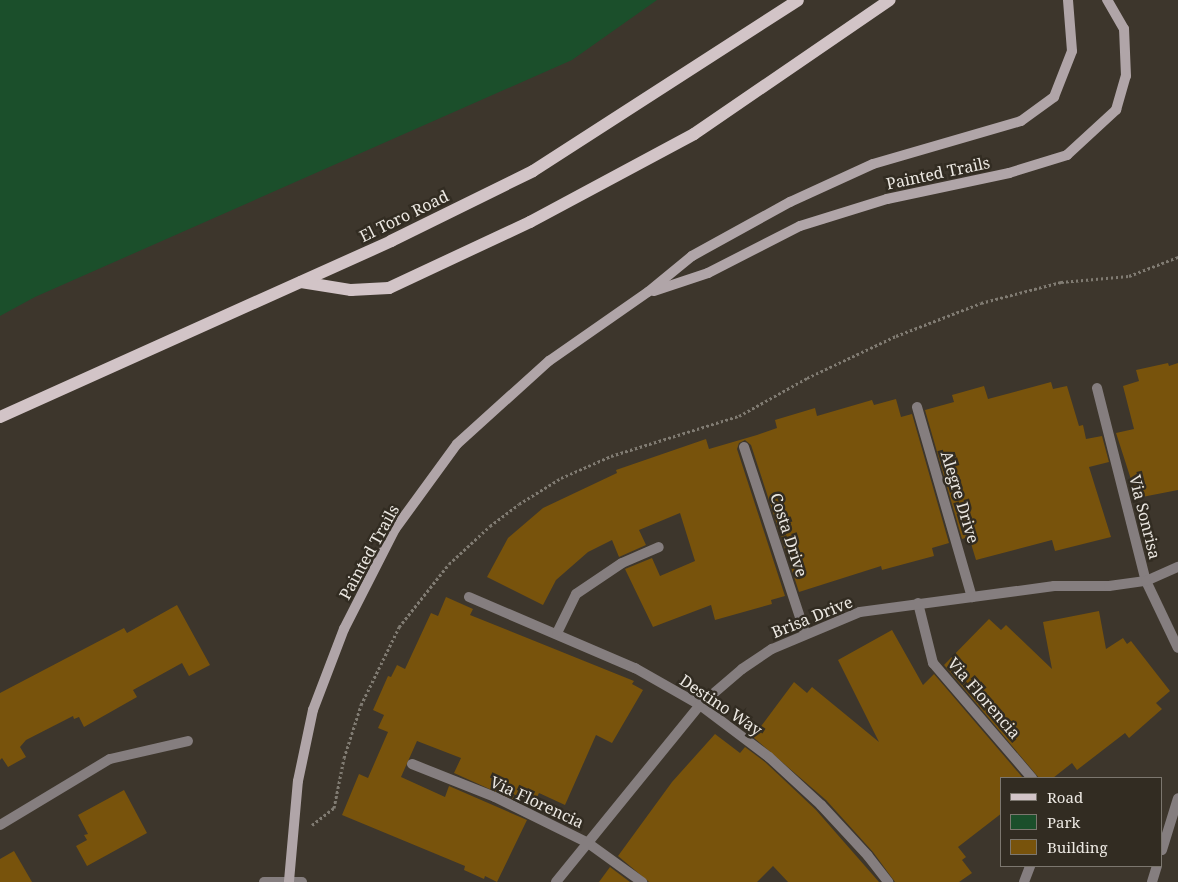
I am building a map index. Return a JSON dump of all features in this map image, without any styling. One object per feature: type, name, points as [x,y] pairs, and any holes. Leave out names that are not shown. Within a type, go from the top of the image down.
[{"type":"main road","name":"El Toro Road","points":[[0,417],[302,282],[534,171],[798,0]]},
{"type":"main road","points":[[302,282],[351,290],[389,288],[530,222],[694,134],[890,0]]},
{"type":"street","name":"Painted Trails","points":[[289,881],[293,828],[313,710],[344,629],[395,529],[457,444],[549,361],[648,292],[692,256],[790,202],[873,164],[1022,121],[1054,97],[1072,52],[1068,0]]},
{"type":"street","name":"Painted Trails","points":[[648,292],[708,273],[800,226],[887,199],[1009,173],[1067,156],[1116,110],[1126,76],[1124,30],[1108,0]]},
{"type":"street","name":"Via Sonrisa","points":[[1098,388],[1146,581],[1178,648]]},
{"type":"street","name":"Alegre Drive","points":[[918,407],[972,596]]},
{"type":"street","name":"Costa Drive","points":[[744,447],[805,633]]},
{"type":"street","points":[[557,633],[576,594],[622,563],[659,548]]},
{"type":"street","name":"Brisa Drive","points":[[556,882],[700,705],[742,669],[772,649],[805,633],[860,612],[1054,586],[1109,586],[1146,581],[1178,567]]},
{"type":"street","name":"Destino Way","points":[[469,597],[557,633],[635,668],[700,705],[769,757],[821,805],[868,856],[888,882]]},
{"type":"street","name":"Via Florencia","points":[[918,603],[933,662],[1031,777]]},
{"type":"street","points":[[0,825],[110,759],[188,741]]},
{"type":"street","name":"Via Florencia","points":[[412,764],[495,797],[588,843],[642,882]]},
{"type":"street","points":[[1163,847],[1178,798]]},
{"type":"street","points":[[1024,882],[1030,867]]},
{"type":"street","points":[[1152,882],[1157,867]]},
{"type":"street","points":[[264,882],[302,882]]},
{"type":"path","points":[[293,828],[314,824],[334,808],[344,758],[360,705],[405,619],[449,564],[490,526],[528,499],[561,478],[611,456],[739,416],[807,378],[896,336],[981,303],[1061,282],[1129,276],[1178,257]]},
{"type":"green space","points":[[0,0],[657,0],[572,60],[35,297],[0,316]]},
{"type":"building","points":[[1168,363],[1169,366],[1178,363],[1178,490],[1137,498],[1116,433],[1134,429],[1123,386],[1139,381],[1136,370]]},
{"type":"building","points":[[1051,382],[1053,389],[1067,386],[1079,426],[1083,425],[1086,439],[1102,436],[1109,462],[1089,467],[1111,537],[1055,551],[1052,540],[976,560],[969,537],[962,539],[925,410],[954,402],[952,395],[984,386],[988,399]]},
{"type":"building","points":[[896,399],[901,417],[912,414],[949,543],[932,548],[934,556],[882,570],[881,566],[799,592],[751,445],[745,440],[739,443],[737,449],[785,596],[771,600],[772,604],[715,620],[711,605],[653,627],[625,569],[652,558],[660,576],[695,561],[680,513],[639,530],[646,545],[619,557],[612,540],[588,552],[556,580],[543,605],[487,577],[508,538],[543,508],[617,473],[616,470],[706,439],[709,449],[757,435],[777,428],[775,420],[815,408],[817,416],[872,400],[874,405]]},
{"type":"building","points":[[446,597],[473,609],[470,615],[634,681],[632,684],[643,690],[612,743],[596,735],[565,805],[539,793],[532,808],[454,773],[461,758],[417,741],[401,777],[445,797],[449,786],[527,820],[497,882],[485,876],[484,879],[464,870],[465,866],[342,815],[359,774],[368,778],[388,732],[378,728],[384,715],[373,710],[388,676],[391,677],[397,665],[405,669],[431,613],[438,616]]},
{"type":"building","points":[[177,605],[210,665],[189,676],[182,663],[133,690],[137,697],[84,727],[79,717],[74,719],[73,716],[26,740],[20,747],[26,757],[8,767],[2,758],[0,760],[0,693],[124,628],[127,633]]},
{"type":"building","points":[[1099,611],[1106,649],[1123,638],[1127,644],[1131,641],[1170,691],[1156,703],[1162,709],[1129,738],[1125,733],[1077,770],[1072,763],[1054,777],[1038,777],[944,665],[989,619],[1001,630],[1006,625],[1052,669],[1043,622]]},
{"type":"building","points":[[892,630],[923,685],[934,674],[1022,777],[1000,777],[1000,815],[958,847],[966,857],[962,860],[972,873],[959,882],[895,882],[873,852],[826,800],[753,737],[794,682],[807,693],[812,687],[879,742],[838,660]]},
{"type":"building","points":[[715,734],[740,753],[745,747],[765,762],[816,810],[879,882],[788,882],[773,866],[757,882],[649,882],[618,856],[672,782]]},
{"type":"building","points":[[124,790],[147,833],[87,866],[76,846],[87,840],[84,835],[88,834],[78,815]]},
{"type":"building","points":[[14,851],[32,882],[0,882],[0,859]]},
{"type":"building","points":[[610,867],[630,882],[599,882]]}]
